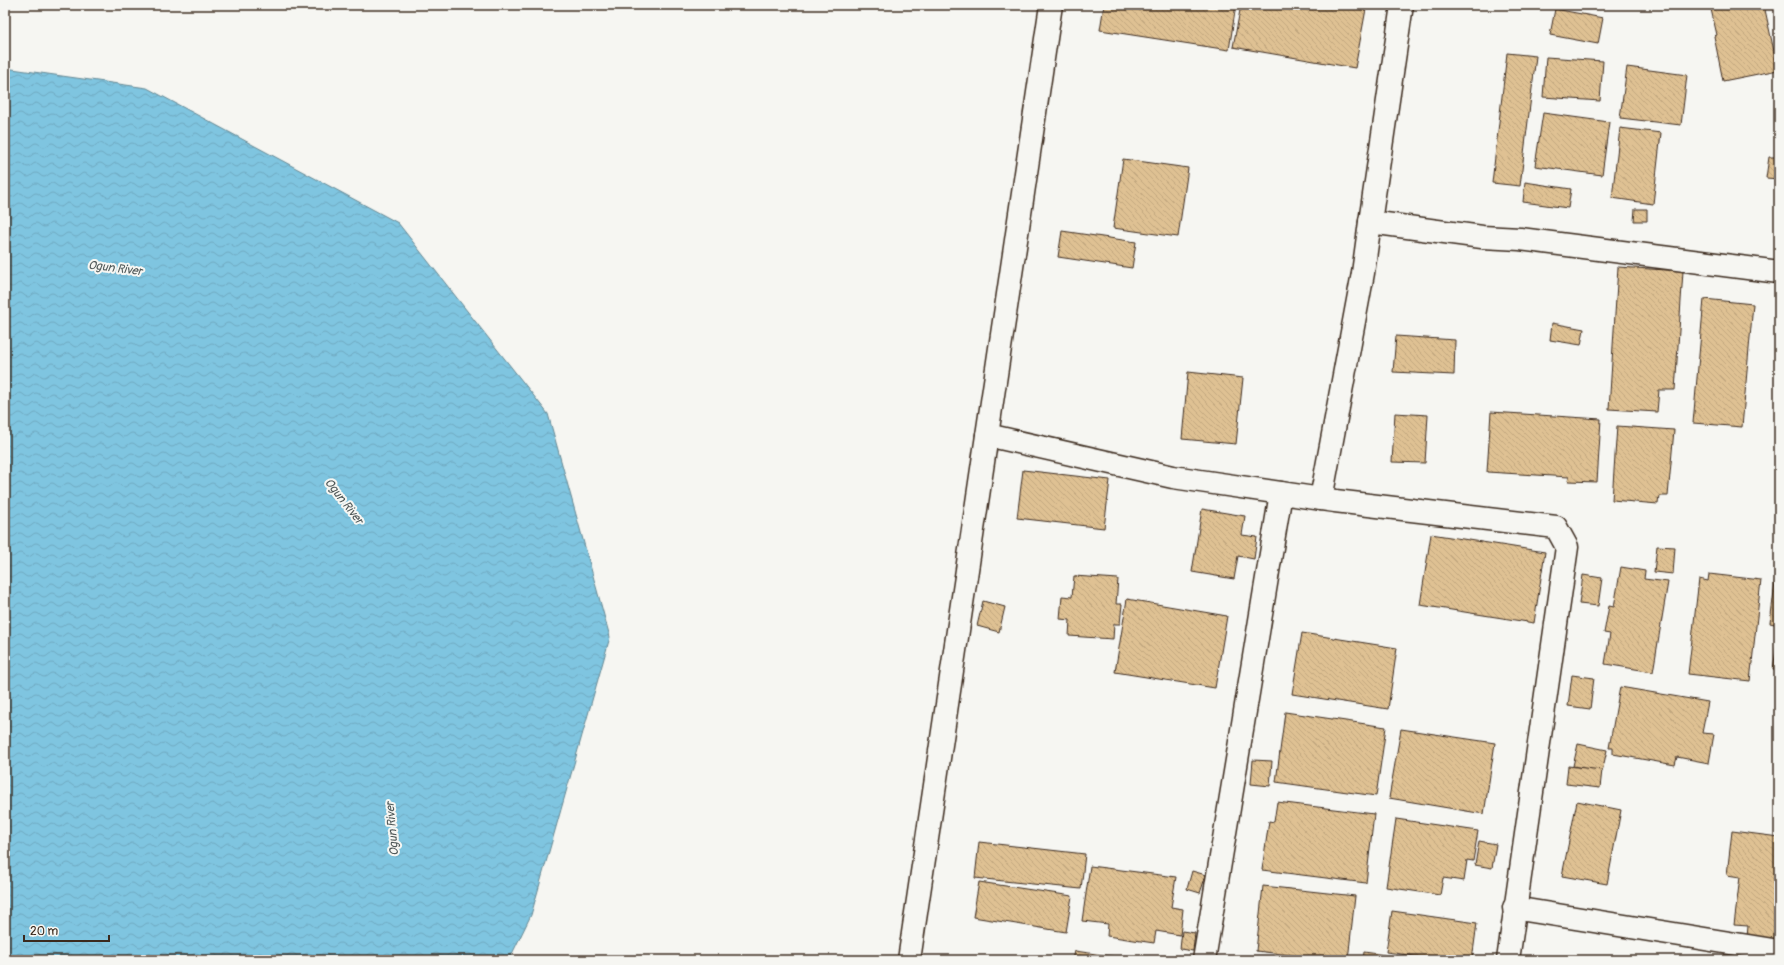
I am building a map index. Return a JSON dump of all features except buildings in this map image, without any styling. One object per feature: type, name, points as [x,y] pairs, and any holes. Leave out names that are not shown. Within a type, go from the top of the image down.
[{"type":"street","points":[[909,960],[1051,5]]},
{"type":"street","points":[[1321,499],[1363,273],[1402,5]]},
{"type":"street","points":[[1370,222],[1482,237],[1527,240],[1779,272]]},
{"type":"street","points":[[987,436],[1174,477],[1321,499],[1556,527],[1563,538],[1566,547],[1514,908],[1508,960]]},
{"type":"street","points":[[1204,960],[1281,493]]},
{"type":"street","points":[[1514,908],[1779,951]]},
{"type":"water","name":"Ogun River","points":[[5,68],[147,88],[398,223],[548,414],[610,637],[531,915],[509,960],[5,960]]}]
